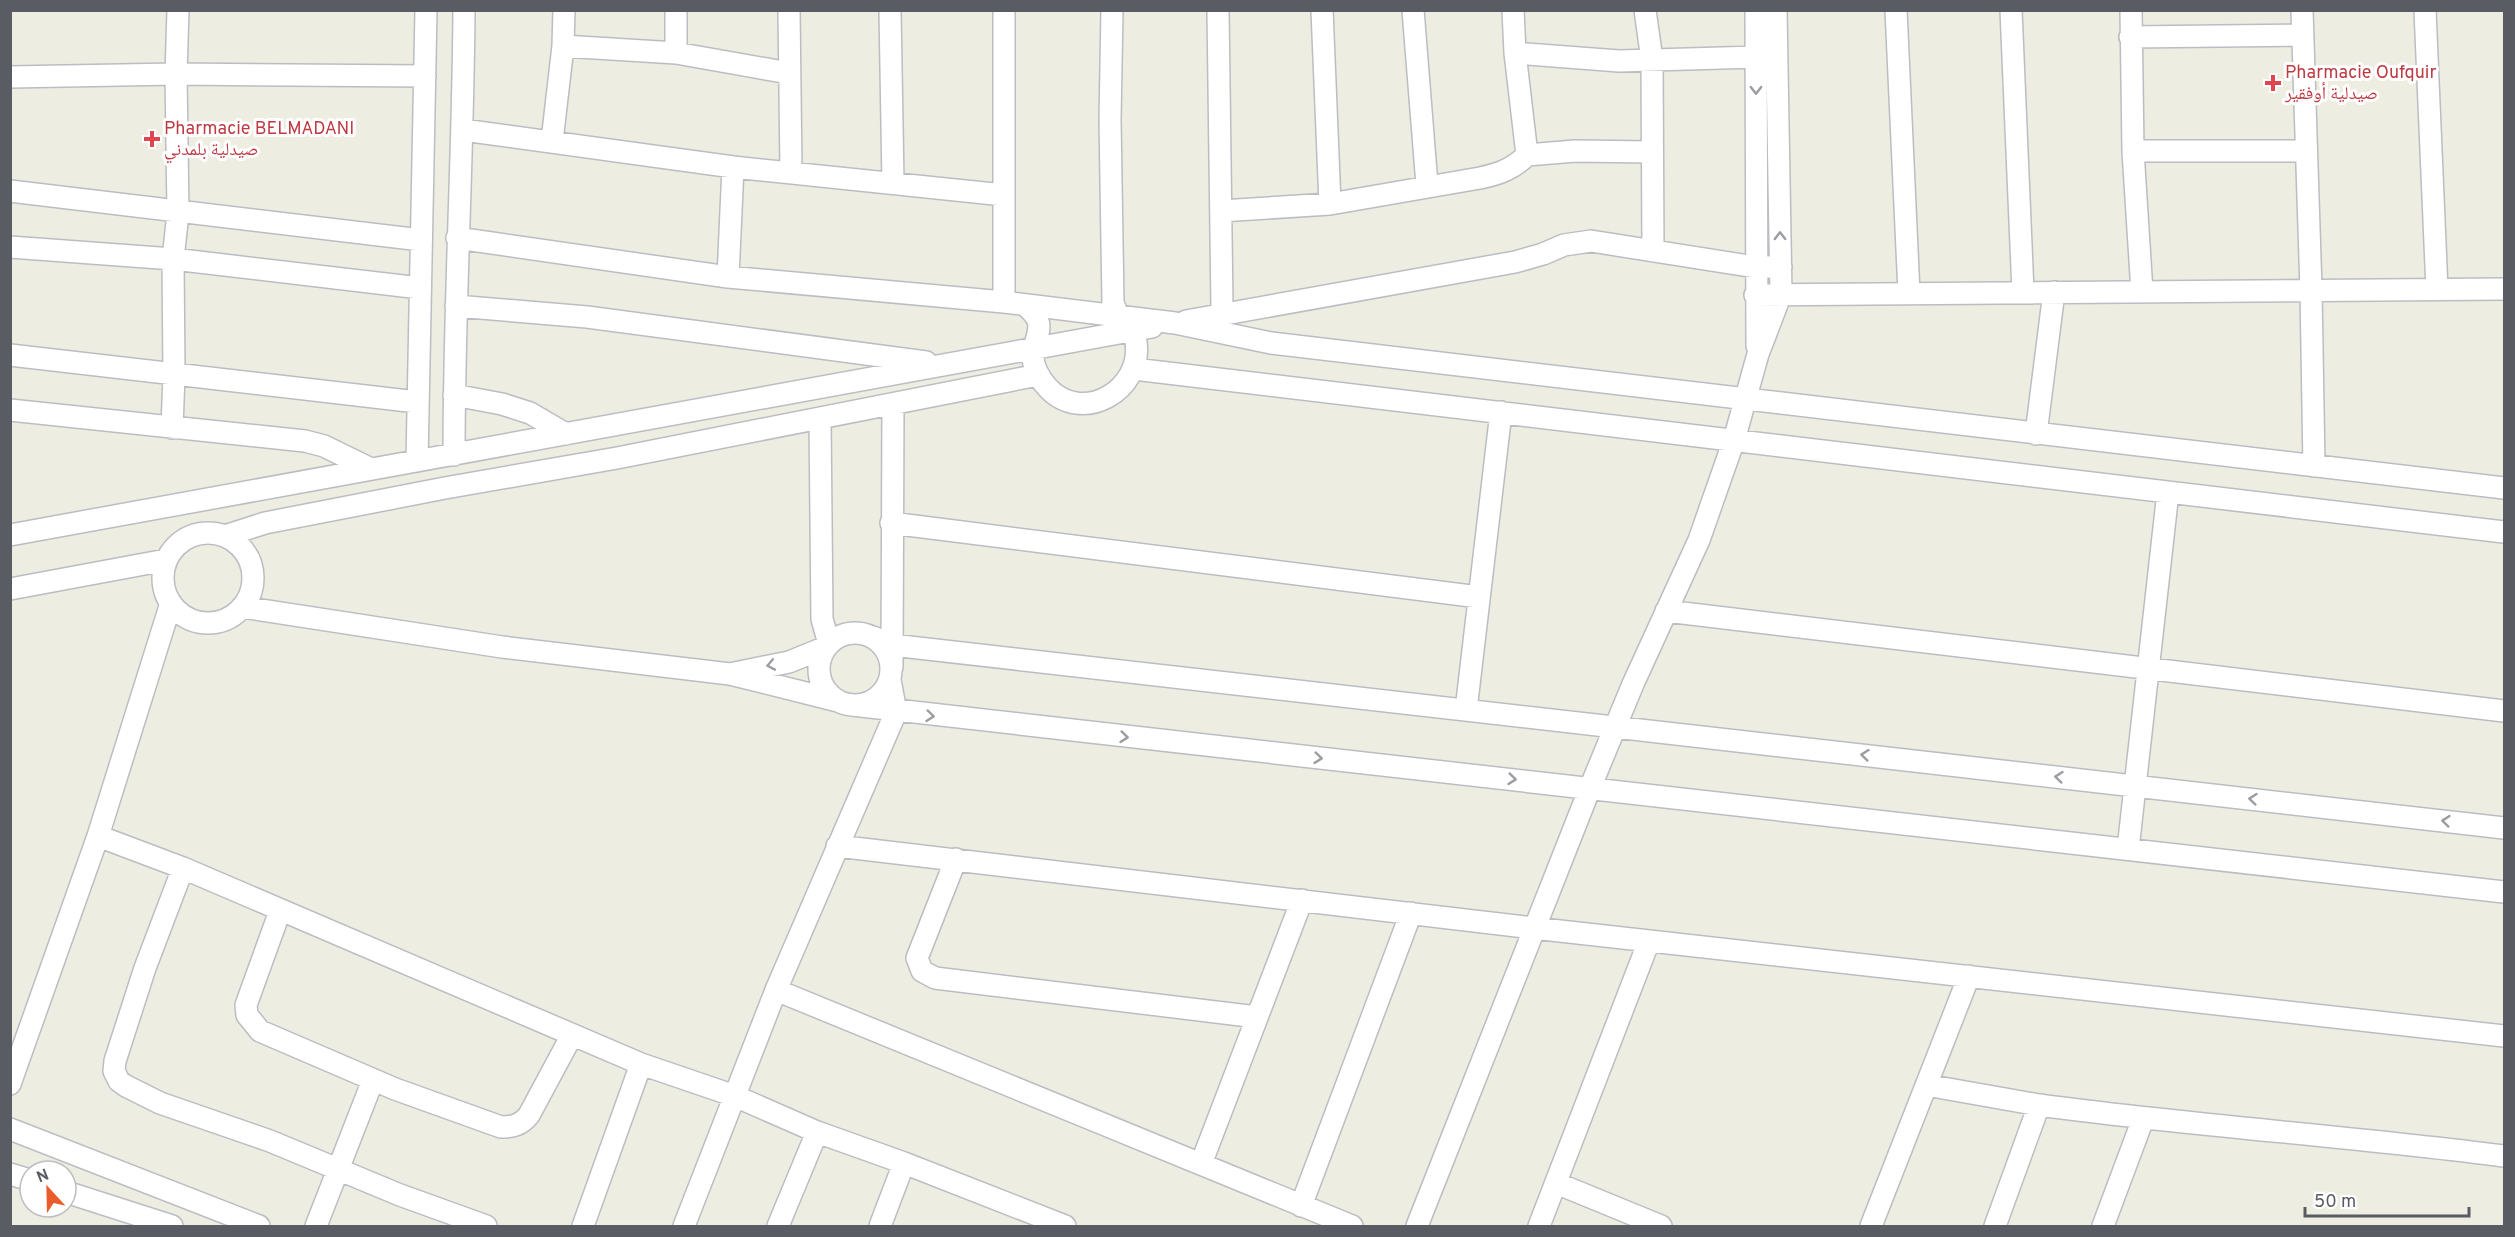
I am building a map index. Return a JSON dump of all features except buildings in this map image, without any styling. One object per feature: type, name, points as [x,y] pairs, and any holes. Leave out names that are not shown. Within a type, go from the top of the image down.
[{"type":"street","points":[[172,429],[173,259],[178,213],[176,74],[178,10]]},
{"type":"street","points":[[417,461],[426,10]]},
{"type":"street","points":[[454,454],[457,238],[463,130],[464,10]]},
{"type":"street","points":[[552,141],[564,10]]},
{"type":"street","points":[[676,10],[676,53]]},
{"type":"street","points":[[789,10],[791,172]]},
{"type":"street","points":[[890,10],[893,183]]},
{"type":"street","points":[[1004,10],[1004,195],[1015,303],[1038,319],[1038,339],[1033,360],[1038,375],[1048,389],[1062,399],[1078,403],[1095,403],[1110,397],[1123,387],[1134,369],[1137,357],[1136,341],[1113,303],[1110,120],[1112,10]]},
{"type":"street","points":[[1218,10],[1222,308]]},
{"type":"street","points":[[1323,10],[1330,204]]},
{"type":"street","points":[[1413,10],[1427,185]]},
{"type":"street","points":[[1514,10],[1515,53],[1527,155]]},
{"type":"street","points":[[1645,10],[1652,60],[1653,251]]},
{"type":"street","points":[[1756,10],[1755,295],[1758,354]]},
{"type":"street","points":[[1417,1227],[1533,928],[1615,727],[1699,540],[1734,440],[1758,354],[1781,294],[1776,10]]},
{"type":"street","points":[[1896,10],[1909,293]]},
{"type":"street","points":[[2011,10],[2023,292]]},
{"type":"street","points":[[2131,10],[2133,151],[2142,292]]},
{"type":"street","points":[[2302,10],[2301,35],[2312,290],[2314,466]]},
{"type":"street","points":[[2426,10],[2437,290]]},
{"type":"street","points":[[2130,37],[2301,35]]},
{"type":"street","points":[[562,46],[676,53],[789,73]]},
{"type":"street","points":[[1515,53],[1619,61],[1756,57]]},
{"type":"street","points":[[10,77],[176,74],[424,76]]},
{"type":"street","points":[[463,130],[733,167],[1004,195]]},
{"type":"street","points":[[1221,211],[1330,204],[1498,174],[1515,166],[1527,155],[1575,151],[1652,152]]},
{"type":"street","points":[[2133,151],[2306,151]]},
{"type":"street","points":[[728,277],[733,167]]},
{"type":"street","points":[[10,191],[178,213],[421,240]]},
{"type":"street","points":[[457,238],[728,277],[1015,303],[1126,324],[1175,323],[1515,262],[1543,255],[1576,242],[1591,241],[1755,267],[1781,267]]},
{"type":"street","points":[[10,248],[173,259],[420,288]]},
{"type":"street","points":[[1755,295],[2505,289]]},
{"type":"street","points":[[2036,434],[2054,292]]},
{"type":"street","points":[[456,306],[587,317],[946,365]]},
{"type":"street","points":[[1175,323],[1271,343],[2505,488]]},
{"type":"street","points":[[10,535],[1034,349],[1126,324]]},
{"type":"street","points":[[10,355],[417,402]]},
{"type":"street","points":[[1134,369],[2505,532]]},
{"type":"street","points":[[225,536],[265,523],[298,516],[1038,375]]},
{"type":"street","points":[[454,395],[530,412],[566,434]]},
{"type":"street","points":[[684,1227],[776,990],[896,712],[891,674],[883,641],[891,523],[893,404]]},
{"type":"street","points":[[10,410],[172,429],[305,441],[324,446],[372,470]]},
{"type":"street","points":[[1466,710],[1501,412]]},
{"type":"street","points":[[820,418],[822,619],[828,645],[819,664],[819,676],[824,687],[846,704],[866,703],[875,699],[885,691],[891,674]]},
{"type":"street","points":[[2128,849],[2168,492]]},
{"type":"street","points":[[891,523],[1479,597]]},
{"type":"street","points":[[204,533],[225,536],[237,543],[247,554],[252,567],[253,581],[250,595],[242,607],[231,616],[218,622],[204,623],[184,616],[171,603],[163,588],[162,574],[166,561],[173,548],[184,539],[204,533]]},
{"type":"street","points":[[10,589],[166,561]]},
{"type":"street","points":[[10,1084],[98,836],[171,603]]},
{"type":"street","points":[[242,607],[502,647],[730,674],[846,704],[896,712],[2505,892]]},
{"type":"street","points":[[1666,611],[2505,711]]},
{"type":"street","points":[[730,674],[789,662],[828,645],[839,637],[850,633],[861,633],[883,641],[2505,828]]},
{"type":"street","points":[[98,836],[183,868],[641,1064],[735,1096],[817,1132],[904,1163],[1065,1227]]},
{"type":"street","points":[[837,846],[1533,928],[2505,1036]]},
{"type":"street","points":[[956,859],[917,958],[922,971],[935,978],[1257,1017]]},
{"type":"street","points":[[183,868],[145,968],[115,1061],[114,1071],[119,1081],[160,1102],[270,1141],[486,1227]]},
{"type":"street","points":[[1201,1164],[1302,900]]},
{"type":"street","points":[[280,911],[246,1005],[247,1015],[260,1031],[373,1080],[501,1127],[512,1127],[523,1123],[529,1115],[572,1035]]},
{"type":"street","points":[[1301,1206],[1412,913]]},
{"type":"street","points":[[1539,1227],[1649,941]]},
{"type":"street","points":[[1871,1227],[1969,976]]},
{"type":"street","points":[[776,990],[1352,1227]]},
{"type":"street","points":[[583,1227],[641,1064]]},
{"type":"street","points":[[316,1227],[373,1080]]},
{"type":"street","points":[[1926,1085],[2039,1105],[2143,1119],[2398,1142],[2505,1156]]},
{"type":"street","points":[[1995,1227],[2039,1105]]},
{"type":"street","points":[[2103,1227],[2143,1119]]},
{"type":"street","points":[[10,1130],[259,1227]]},
{"type":"street","points":[[778,1227],[817,1132]]},
{"type":"street","points":[[880,1227],[904,1163]]},
{"type":"street","points":[[1556,1183],[1661,1227]]},
{"type":"street","points":[[78,1196],[172,1227]]},
{"type":"place","name":"Pharmacie Oufquir صيدلية أوفقير","points":[[2273,83]]},
{"type":"place","name":"Pharmacie BELMADANI صيدلية بلمدني","points":[[152,139]]}]
